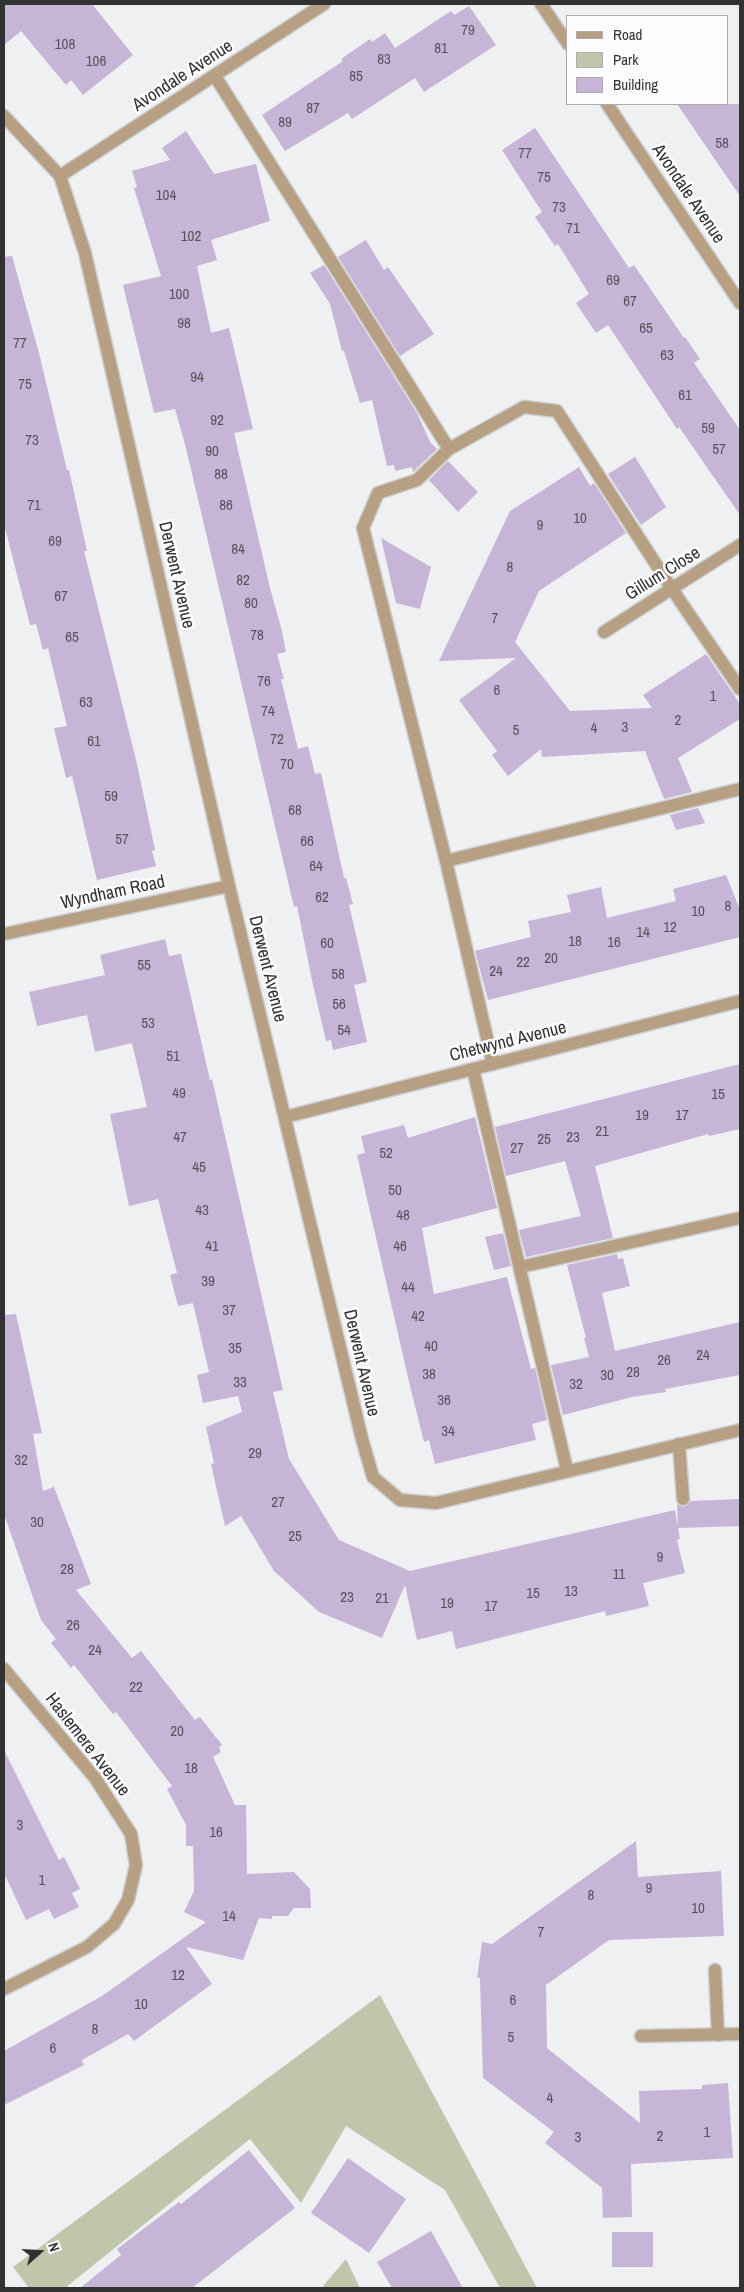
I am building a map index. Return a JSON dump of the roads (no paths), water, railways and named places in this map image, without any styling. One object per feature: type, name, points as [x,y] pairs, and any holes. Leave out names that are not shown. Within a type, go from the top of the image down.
[{"type":"street","name":"Avondale Avenue","points":[[60,176],[324,4]]},
{"type":"street","points":[[541,4],[566,41]]},
{"type":"street","points":[[215,76],[449,449]]},
{"type":"street","name":"Avondale Avenue","points":[[608,105],[740,304]]},
{"type":"street","name":"Derwent Avenue","points":[[4,116],[60,176],[85,253],[229,886],[362,1439],[374,1477],[400,1500],[436,1503],[567,1470],[740,1430]]},
{"type":"street","points":[[493,1064],[446,861],[364,528],[378,493],[417,480],[449,449],[524,407],[557,411],[672,589],[740,689]]},
{"type":"street","name":"Gillum Close","points":[[604,632],[740,546]]},
{"type":"street","points":[[446,861],[740,788]]},
{"type":"street","name":"Wyndham Road","points":[[4,934],[229,886]]},
{"type":"street","name":"Chetwynd Avenue","points":[[285,1117],[740,1001]]},
{"type":"street","points":[[473,1069],[567,1470]]},
{"type":"street","points":[[520,1267],[740,1218]]},
{"type":"street","points":[[679,1444],[683,1499]]},
{"type":"street","name":"Haslemere Avenue","points":[[4,1669],[95,1778],[131,1834],[136,1865],[128,1900],[114,1924],[87,1947],[4,1989]]},
{"type":"street","points":[[715,1970],[718,2035]]},
{"type":"street","points":[[641,2036],[740,2034]]}]
